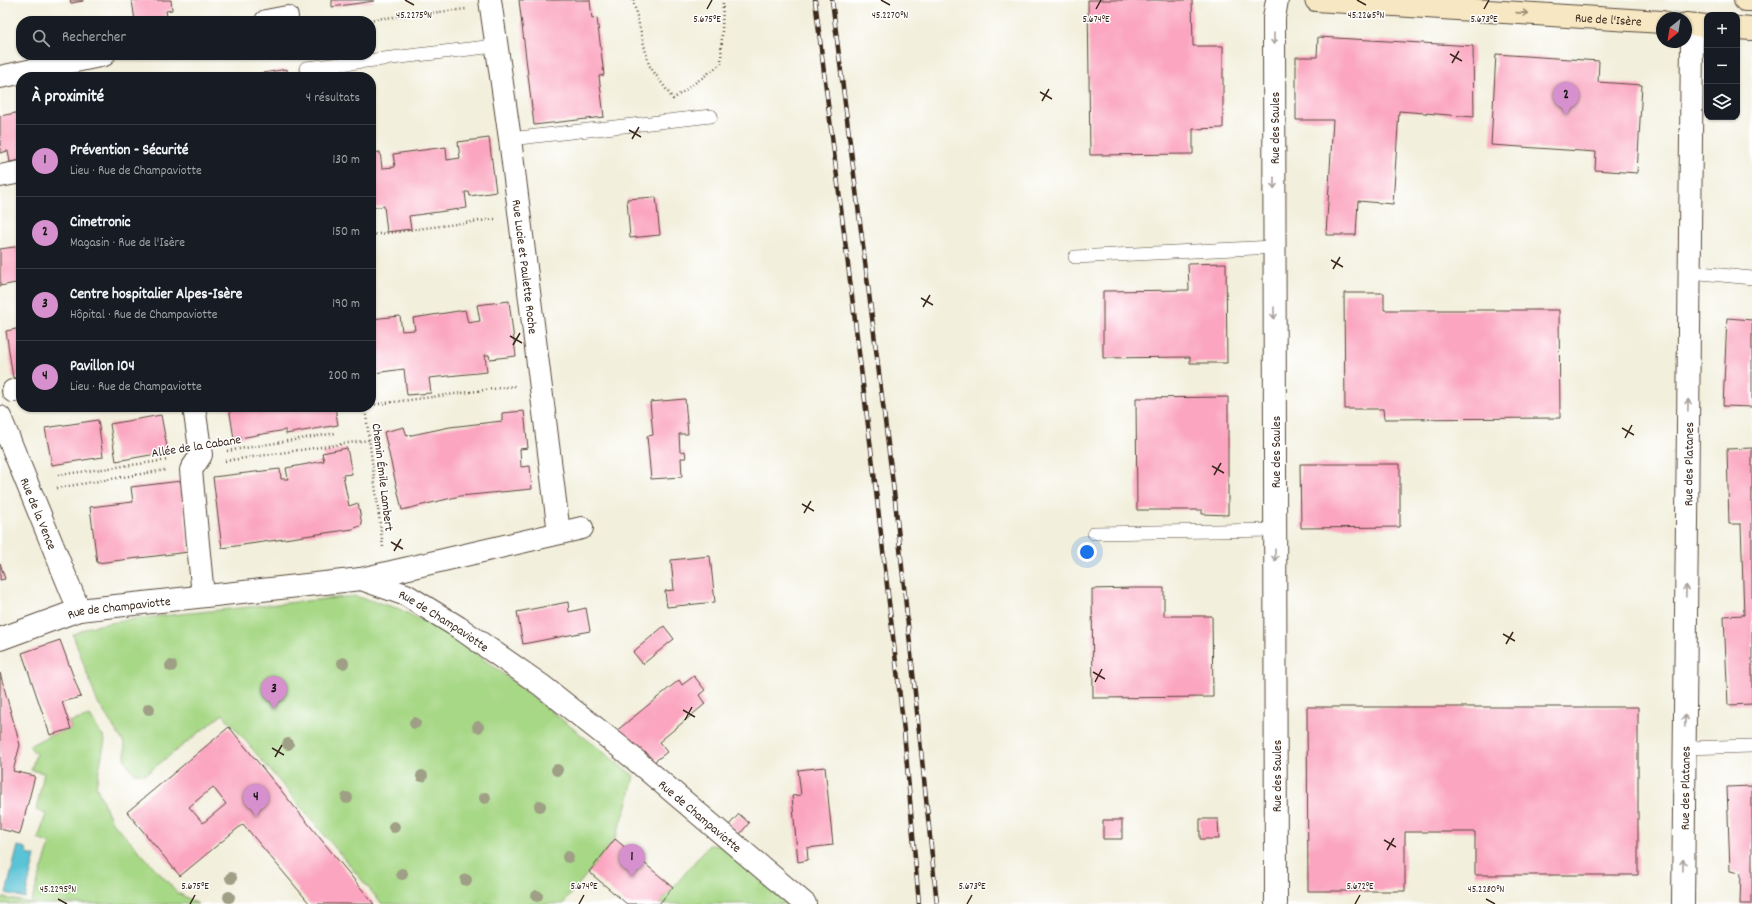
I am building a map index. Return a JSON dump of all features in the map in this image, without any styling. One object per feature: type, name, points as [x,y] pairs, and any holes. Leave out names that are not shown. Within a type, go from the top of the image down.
[{"type":"street","name":"Rue des Saules","points":[[1276,904],[1274,18],[1277,0]]},
{"type":"street","name":"Rue de l'Isère","points":[[1316,0],[1656,22]]},
{"type":"street","points":[[1745,0],[1752,0]]},
{"type":"street","name":"Rue Lucie et Paulette Roche","points":[[490,3],[495,46],[510,139],[539,383],[559,534]]},
{"type":"street","name":"Rue des Platanes","points":[[1683,904],[1692,42],[1696,25]]},
{"type":"street","points":[[1740,28],[1752,28]]},
{"type":"street","points":[[24,72],[80,60]]},
{"type":"street","points":[[0,77],[16,74]]},
{"type":"street","points":[[0,176],[16,173]]},
{"type":"street","points":[[195,412],[201,455],[191,470],[203,596]]},
{"type":"street","name":"Rue de la Vence","points":[[0,417],[79,610]]},
{"type":"street","points":[[361,579],[582,528]]},
{"type":"street","name":"Rue de Champaviotte","points":[[0,639],[79,610],[361,579],[406,595],[458,627],[541,685],[620,746],[805,904]]},
{"type":"lane","points":[[376,60],[495,46]]},
{"type":"lane","points":[[306,68],[375,60]]},
{"type":"lane","points":[[510,139],[711,116]]},
{"type":"lane","points":[[1076,257],[1274,248]]},
{"type":"lane","points":[[1690,272],[1752,278]]},
{"type":"lane","points":[[1094,533],[1275,530]]},
{"type":"lane","points":[[1685,748],[1752,746]]},
{"type":"path","points":[[633,0],[649,64],[673,99],[722,64],[723,0]]},
{"type":"path","points":[[376,18],[490,3]]},
{"type":"path","points":[[376,234],[519,216]]},
{"type":"path","points":[[376,404],[539,383]]},
{"type":"path","name":"Chemin Émile Lambert","points":[[366,412],[386,573]]},
{"type":"path","name":"Allée de la Cabane","points":[[58,475],[201,455],[336,433]]},
{"type":"green space","points":[[355,596],[397,608],[443,631],[493,666],[634,776],[626,809],[615,839],[563,904],[382,904],[223,714],[146,774],[134,773],[125,761],[125,745],[97,701],[73,635],[89,627],[132,619]]},
{"type":"green space","points":[[90,716],[105,740],[96,786],[112,822],[178,893],[198,904],[0,904],[0,897],[31,903],[50,844],[38,839],[46,814],[36,810],[44,773],[31,770],[36,754],[29,746],[50,735],[71,729],[69,722]]},
{"type":"green space","points":[[709,845],[722,846],[788,904],[659,904]]},
{"type":"water","points":[[18,846],[26,848],[27,854],[35,856],[25,898],[6,893]]},
{"type":"building","points":[[70,0],[83,0],[83,1],[71,3]]},
{"type":"building","points":[[132,0],[171,0],[172,10],[166,11],[167,16],[134,16]]},
{"type":"building","points":[[332,0],[374,0],[374,1],[332,7]]},
{"type":"building","points":[[519,0],[590,0],[592,19],[597,18],[604,75],[599,76],[604,117],[534,125]]},
{"type":"building","points":[[1088,0],[1192,0],[1193,46],[1223,46],[1223,128],[1193,129],[1193,154],[1090,155]]},
{"type":"building","points":[[1318,37],[1473,46],[1474,117],[1399,111],[1393,204],[1358,201],[1356,235],[1326,235],[1333,120],[1296,120],[1296,57],[1317,57]]},
{"type":"building","points":[[1496,54],[1599,61],[1598,82],[1642,85],[1637,173],[1595,170],[1596,152],[1491,145]]},
{"type":"building","points":[[287,69],[287,72],[269,72]]},
{"type":"building","points":[[16,113],[16,161],[10,162],[8,151],[0,153],[0,116]]},
{"type":"building","points":[[489,138],[496,192],[470,196],[469,192],[465,192],[467,208],[409,216],[411,229],[387,232],[384,206],[376,207],[376,152],[380,152],[382,168],[395,167],[393,154],[446,147],[447,160],[460,158],[458,142]]},
{"type":"building","points":[[656,197],[660,235],[630,238],[627,199]]},
{"type":"building","points":[[16,247],[16,283],[0,286],[0,249]]},
{"type":"building","points":[[1226,263],[1227,363],[1190,363],[1190,357],[1103,358],[1103,291],[1189,290],[1188,264]]},
{"type":"building","points":[[1344,293],[1384,293],[1384,310],[1559,310],[1560,418],[1384,419],[1383,409],[1345,409]]},
{"type":"building","points":[[509,301],[516,356],[490,359],[489,355],[485,355],[487,372],[429,378],[431,393],[407,395],[404,369],[376,373],[376,318],[400,316],[402,331],[415,330],[413,318],[465,310],[468,323],[480,321],[477,305]]},
{"type":"building","points":[[1727,318],[1752,320],[1752,407],[1723,406]]},
{"type":"building","points":[[16,329],[16,378],[13,378],[6,331]]},
{"type":"building","points":[[1228,397],[1228,515],[1202,514],[1202,510],[1137,510],[1136,398]]},
{"type":"building","points":[[685,399],[688,434],[679,434],[680,452],[685,451],[686,458],[681,458],[682,477],[651,479],[647,436],[653,435],[650,402]]},
{"type":"building","points":[[524,411],[528,448],[520,449],[521,467],[530,466],[532,489],[460,496],[402,510],[384,432],[404,427],[407,436],[450,427],[502,421],[502,413]]},
{"type":"building","points":[[230,412],[336,412],[338,425],[286,434],[286,430],[234,439]]},
{"type":"building","points":[[161,415],[168,452],[116,461],[110,424]]},
{"type":"building","points":[[98,420],[103,457],[52,465],[45,428]]},
{"type":"building","points":[[347,448],[352,474],[343,475],[349,506],[358,503],[362,525],[353,529],[222,548],[213,477],[280,469],[281,479],[288,479],[286,468],[324,461],[322,453]]},
{"type":"building","points":[[1752,448],[1752,704],[1728,705],[1724,616],[1744,615],[1741,524],[1729,524],[1727,449]]},
{"type":"building","points":[[1300,464],[1400,464],[1400,527],[1301,528]]},
{"type":"building","points":[[181,481],[189,552],[97,563],[90,507],[133,502],[131,487]]},
{"type":"building","points":[[710,556],[715,602],[667,607],[665,591],[674,590],[671,560]]},
{"type":"building","points":[[0,563],[5,579],[0,580]]},
{"type":"building","points":[[1164,588],[1164,616],[1212,616],[1213,697],[1093,698],[1092,589]]},
{"type":"building","points":[[568,602],[569,612],[586,608],[590,631],[523,644],[517,612]]},
{"type":"building","points":[[664,626],[674,639],[643,664],[633,652]]},
{"type":"building","points":[[60,640],[81,697],[62,702],[71,729],[50,735],[22,653]]},
{"type":"building","points":[[0,673],[20,745],[13,771],[35,776],[20,834],[0,829]]},
{"type":"building","points":[[694,676],[705,690],[699,695],[705,704],[659,742],[667,752],[654,762],[646,752],[642,755],[615,732],[679,680],[682,685]]},
{"type":"building","points":[[1307,707],[1638,707],[1638,875],[1475,875],[1475,832],[1405,832],[1405,891],[1308,891]]},
{"type":"building","points":[[229,727],[374,904],[310,904],[243,824],[180,876],[127,812]],"holes":[[[213,787],[226,804],[203,823],[189,807]]]},
{"type":"building","points":[[825,767],[833,845],[807,848],[808,860],[798,862],[792,796],[801,795],[798,770]]},
{"type":"building","points":[[1752,786],[1752,904],[1740,904],[1741,873],[1730,871],[1727,787]]},
{"type":"building","points":[[739,814],[749,823],[740,834],[729,825]]},
{"type":"building","points":[[1200,819],[1218,819],[1219,839],[1200,839]]},
{"type":"building","points":[[1103,820],[1122,820],[1122,839],[1103,839]]},
{"type":"building","points":[[615,839],[673,887],[659,904],[627,904],[589,872]]},
{"type":"railway","points":[[815,0],[873,465],[904,731],[919,904]]},
{"type":"railway","points":[[832,0],[895,500],[937,904]]},
{"type":"place","name":"Cimetronic","points":[[1566,115]]},
{"type":"place","name":"Centre hospitalier Alpes-Isère","points":[[274,709]]},
{"type":"place","name":"Pavillon 104","points":[[256,817]]},
{"type":"place","name":"Prévention - Sécurité","points":[[632,877]]}]
